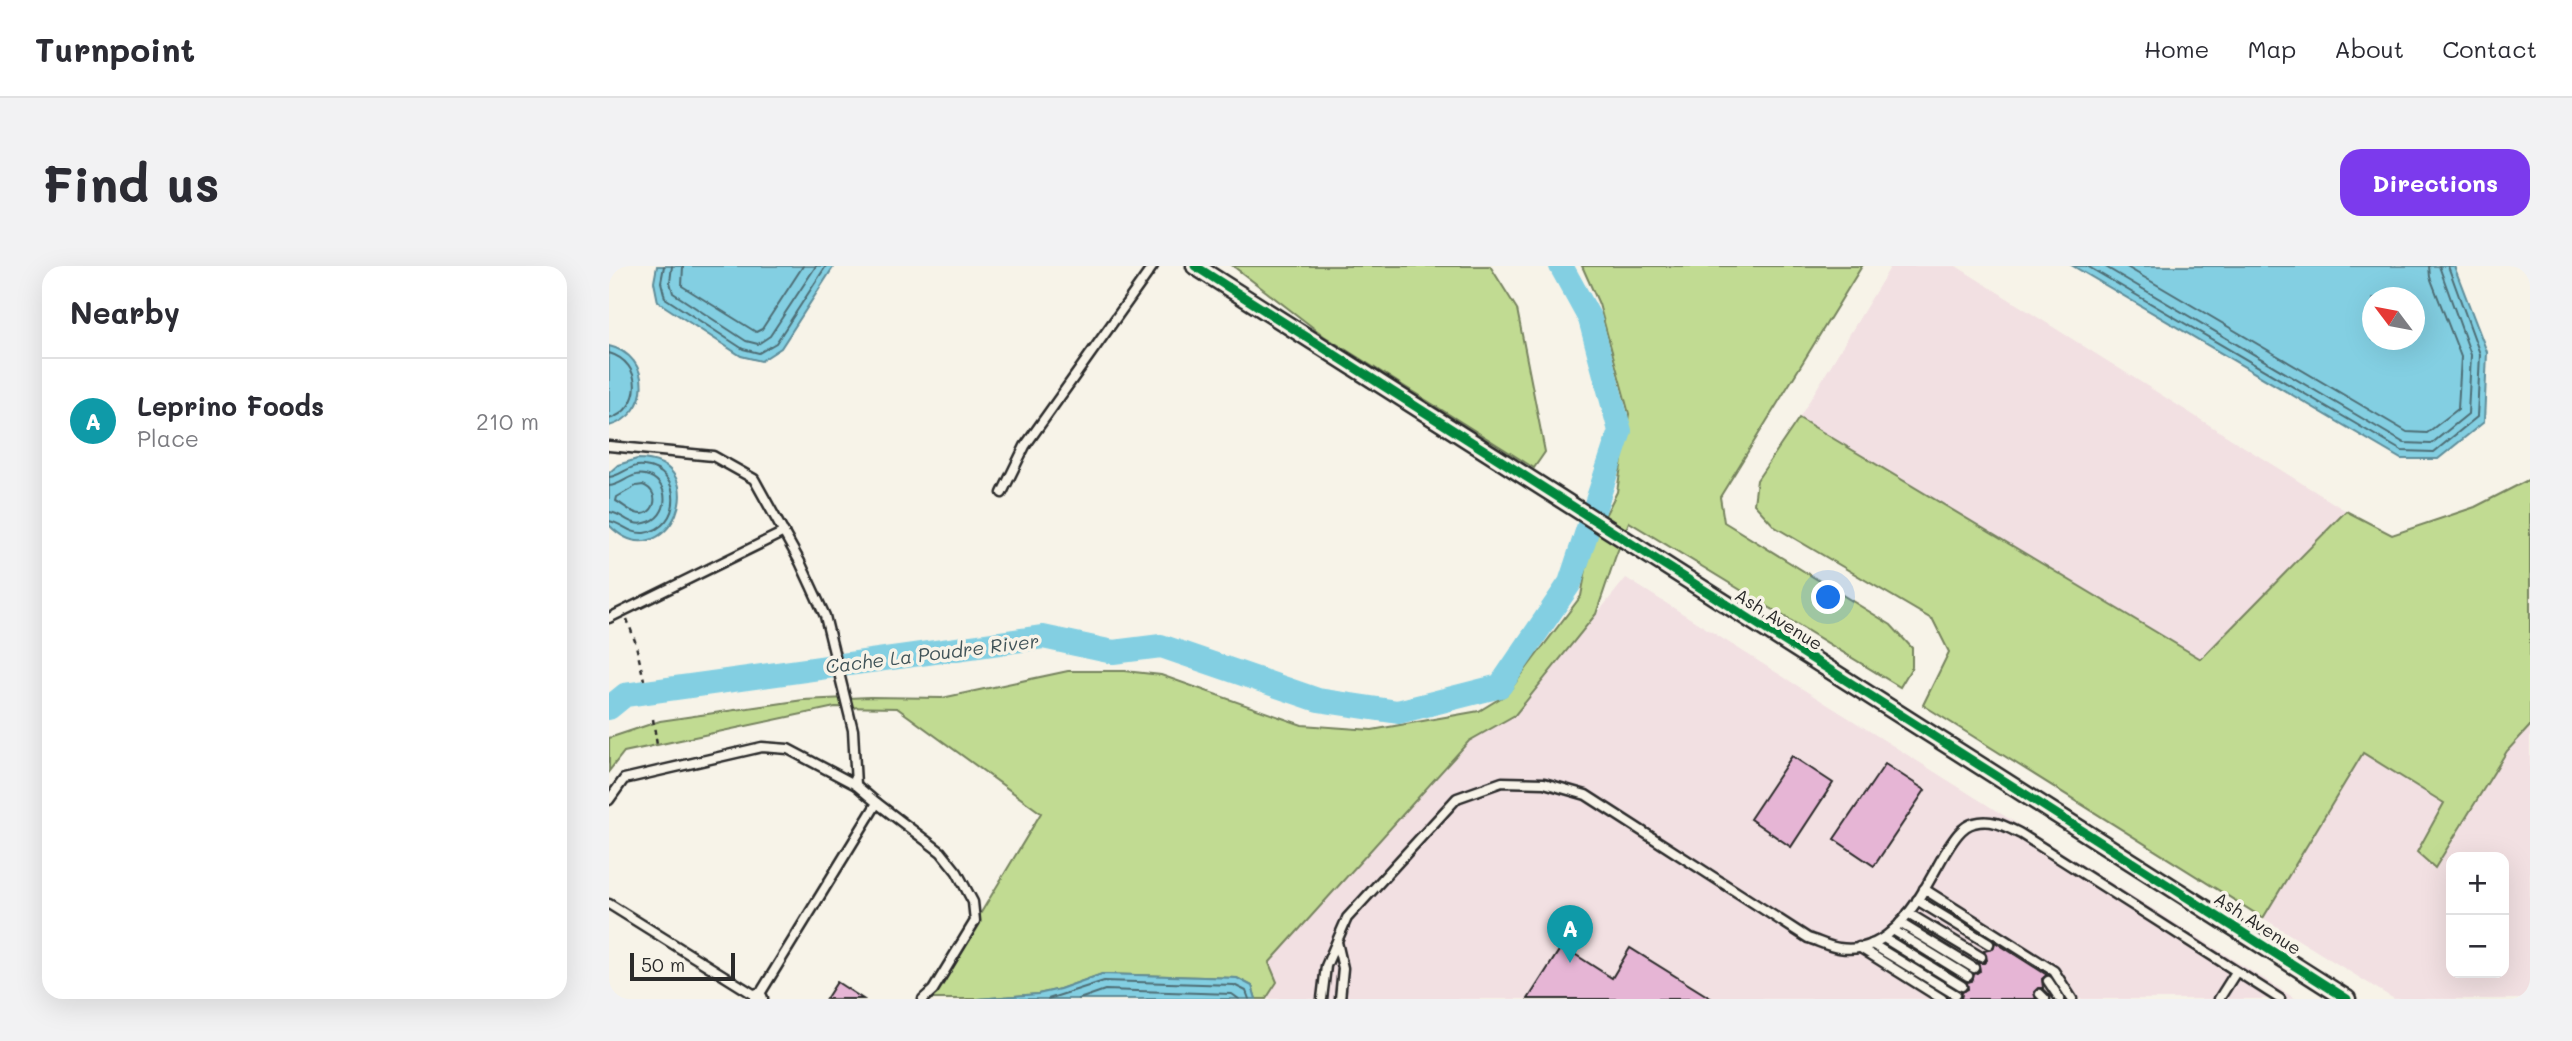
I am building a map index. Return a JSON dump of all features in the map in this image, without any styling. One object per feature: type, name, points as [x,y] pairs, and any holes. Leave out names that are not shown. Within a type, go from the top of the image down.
[{"type":"street","name":"Ash Avenue","points":[[1195,266],[2347,999]]},
{"type":"lane","points":[[1002,493],[1025,446],[1153,266]]},
{"type":"lane","points":[[609,446],[713,456],[754,479],[784,532],[825,616],[853,730],[856,785]]},
{"type":"lane","points":[[609,618],[784,532]]},
{"type":"lane","points":[[609,800],[624,779],[762,747],[788,749],[856,785],[941,852],[957,872],[973,902],[975,922],[933,990],[923,999]]},
{"type":"lane","points":[[1322,999],[1326,966],[1347,918],[1457,798],[1502,782],[1544,783],[1586,795],[1808,938],[1840,948],[1859,947],[1884,938],[1908,913],[1954,837],[1972,823],[1995,821],[2021,834],[2280,999]]},
{"type":"lane","points":[[609,904],[758,998],[877,803]]},
{"type":"lane","points":[[1924,889],[2054,971],[2072,999]]},
{"type":"lane","points":[[1917,900],[1989,944]]},
{"type":"lane","points":[[1908,913],[1981,957]]},
{"type":"lane","points":[[1893,930],[1971,972],[1900,923]]},
{"type":"lane","points":[[1884,938],[1962,986]]},
{"type":"lane","points":[[1337,942],[1343,968],[1340,999]]},
{"type":"lane","points":[[1872,944],[1956,995]]},
{"type":"lane","points":[[1859,947],[1942,999]]},
{"type":"lane","points":[[2219,999],[2237,972]]},
{"type":"lane","points":[[2047,981],[2060,999]]},
{"type":"path","points":[[623,611],[635,641],[644,680]]},
{"type":"path","points":[[653,719],[657,745]]},
{"type":"shaded area","points":[[1891,266],[1956,266],[2346,511],[2201,659],[1799,418]]},
{"type":"shaded area","points":[[1626,578],[2296,999],[1266,999],[1277,982],[1269,963],[1469,741],[1515,715]]},
{"type":"shaded area","points":[[2530,726],[2530,999],[2394,999],[2263,918],[2363,753],[2444,803],[2417,852]]},
{"type":"green space","points":[[1233,266],[1490,266],[1517,309],[1545,452],[1534,468],[1324,336]]},
{"type":"green space","points":[[1582,266],[1862,266],[1720,497],[1724,522],[1891,625],[1912,648],[1912,667],[1900,687],[1629,522],[1596,614],[1515,715],[1469,741],[1269,963],[1277,982],[1266,999],[1256,999],[1252,986],[1237,978],[1102,974],[1038,994],[978,999],[929,999],[1041,813],[897,708],[835,707],[624,752],[609,771],[609,738],[660,721],[803,700],[942,698],[1068,671],[1125,671],[1161,675],[1302,725],[1372,730],[1479,711],[1507,694],[1581,596],[1591,543],[1617,492],[1629,414],[1599,304]]},
{"type":"green space","points":[[1799,418],[2201,659],[2346,511],[2392,535],[2475,507],[2530,479],[2530,726],[2507,751],[2435,868],[2417,852],[2444,803],[2363,753],[2263,918],[1923,705],[1949,652],[1933,620],[1775,527],[1754,504],[1757,480]]},
{"type":"water","points":[[657,266],[834,266],[781,348],[761,361],[741,356],[658,302],[654,282]]},
{"type":"water","points":[[2073,266],[2454,266],[2487,352],[2484,422],[2438,459],[2401,459]]},
{"type":"water","points":[[609,346],[634,361],[642,386],[633,410],[623,420],[609,426]]},
{"type":"water","points":[[637,459],[662,464],[676,478],[680,496],[676,514],[665,530],[650,540],[630,539],[609,525],[609,473],[618,465]]},
{"type":"water","points":[[1102,974],[1237,978],[1252,986],[1256,999],[978,999],[1038,994]]},
{"type":"building","points":[[1792,756],[1833,783],[1791,847],[1750,819]]},
{"type":"building","points":[[1885,764],[1925,790],[1874,866],[1834,839]]},
{"type":"building","points":[[1995,942],[2047,975],[2042,979],[2043,988],[2034,992],[2036,999],[1961,999],[1962,992],[1968,989],[1967,982],[1972,981],[1974,974],[1980,971],[1978,963],[1987,960],[1984,951],[1993,949]]},
{"type":"building","points":[[1562,946],[1612,978],[1630,948],[1712,999],[1528,999]]},
{"type":"building","points":[[837,982],[863,999],[826,999]]},
{"type":"waterway","name":"Cache La Poudre River","points":[[609,708],[625,695],[1043,637],[1113,652],[1161,646],[1318,700],[1398,712],[1500,686],[1570,583],[1620,431],[1590,319],[1561,266]]},
{"type":"cycle path","points":[[1195,266],[2347,999]]},
{"type":"place","name":"Leprino Foods","points":[[1570,963]]}]
